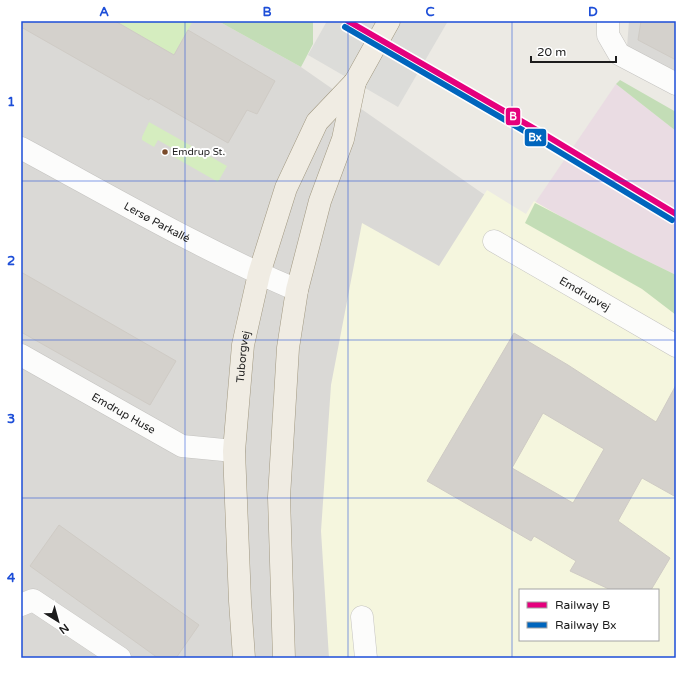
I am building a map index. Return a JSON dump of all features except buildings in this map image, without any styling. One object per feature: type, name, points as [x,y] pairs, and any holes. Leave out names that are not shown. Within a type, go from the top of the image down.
[{"type":"main road","name":"Tuborgvej","points":[[244,658],[234,450],[243,345],[258,274],[286,188],[317,122],[355,82],[390,21]]},
{"type":"main road","name":"Tuborgvej","points":[[284,658],[279,497],[288,348],[297,290],[320,200],[343,139],[355,82]]},
{"type":"street","points":[[608,21],[608,35],[619,54],[676,84]]},
{"type":"street","name":"Lersø Parkallé","points":[[21,148],[209,249],[258,274],[297,290]]},
{"type":"street","name":"Emdrupvej","points":[[494,241],[676,346]]},
{"type":"street","name":"Emdrup Huse","points":[[21,355],[182,446],[234,450]]},
{"type":"street","points":[[21,605],[33,600],[120,658]]},
{"type":"street","points":[[362,617],[366,658]]},
{"type":"shaded area","points":[[21,21],[218,21],[301,67],[525,223],[642,289],[676,658],[21,658]]},
{"type":"shaded area","points":[[629,21],[676,21],[676,77],[627,47]]},
{"type":"shaded area","points":[[616,84],[676,131],[676,275],[535,203]]},
{"type":"shaded area","points":[[487,190],[526,214],[534,201],[676,283],[676,658],[329,658],[321,531],[331,385],[362,223],[439,266]]},
{"type":"green space","points":[[115,21],[193,21],[174,55]]},
{"type":"green space","points":[[218,21],[313,21],[313,44],[301,67]]},
{"type":"green space","points":[[620,80],[676,112],[676,131],[616,84]]},
{"type":"green space","points":[[149,122],[227,166],[218,182],[174,157],[177,151],[158,140],[154,147],[142,140]]},
{"type":"green space","points":[[535,203],[676,275],[676,315],[642,289],[525,223]]},
{"type":"pier","points":[[327,21],[448,21],[398,107],[308,55]]},
{"type":"rail line","name":"B","points":[[348,21],[542,133],[676,214]]},
{"type":"rail line","name":"Bx","points":[[345,27],[538,139],[672,220]]},
{"type":"place","name":"Emdrup St.","points":[[165,152]]}]
